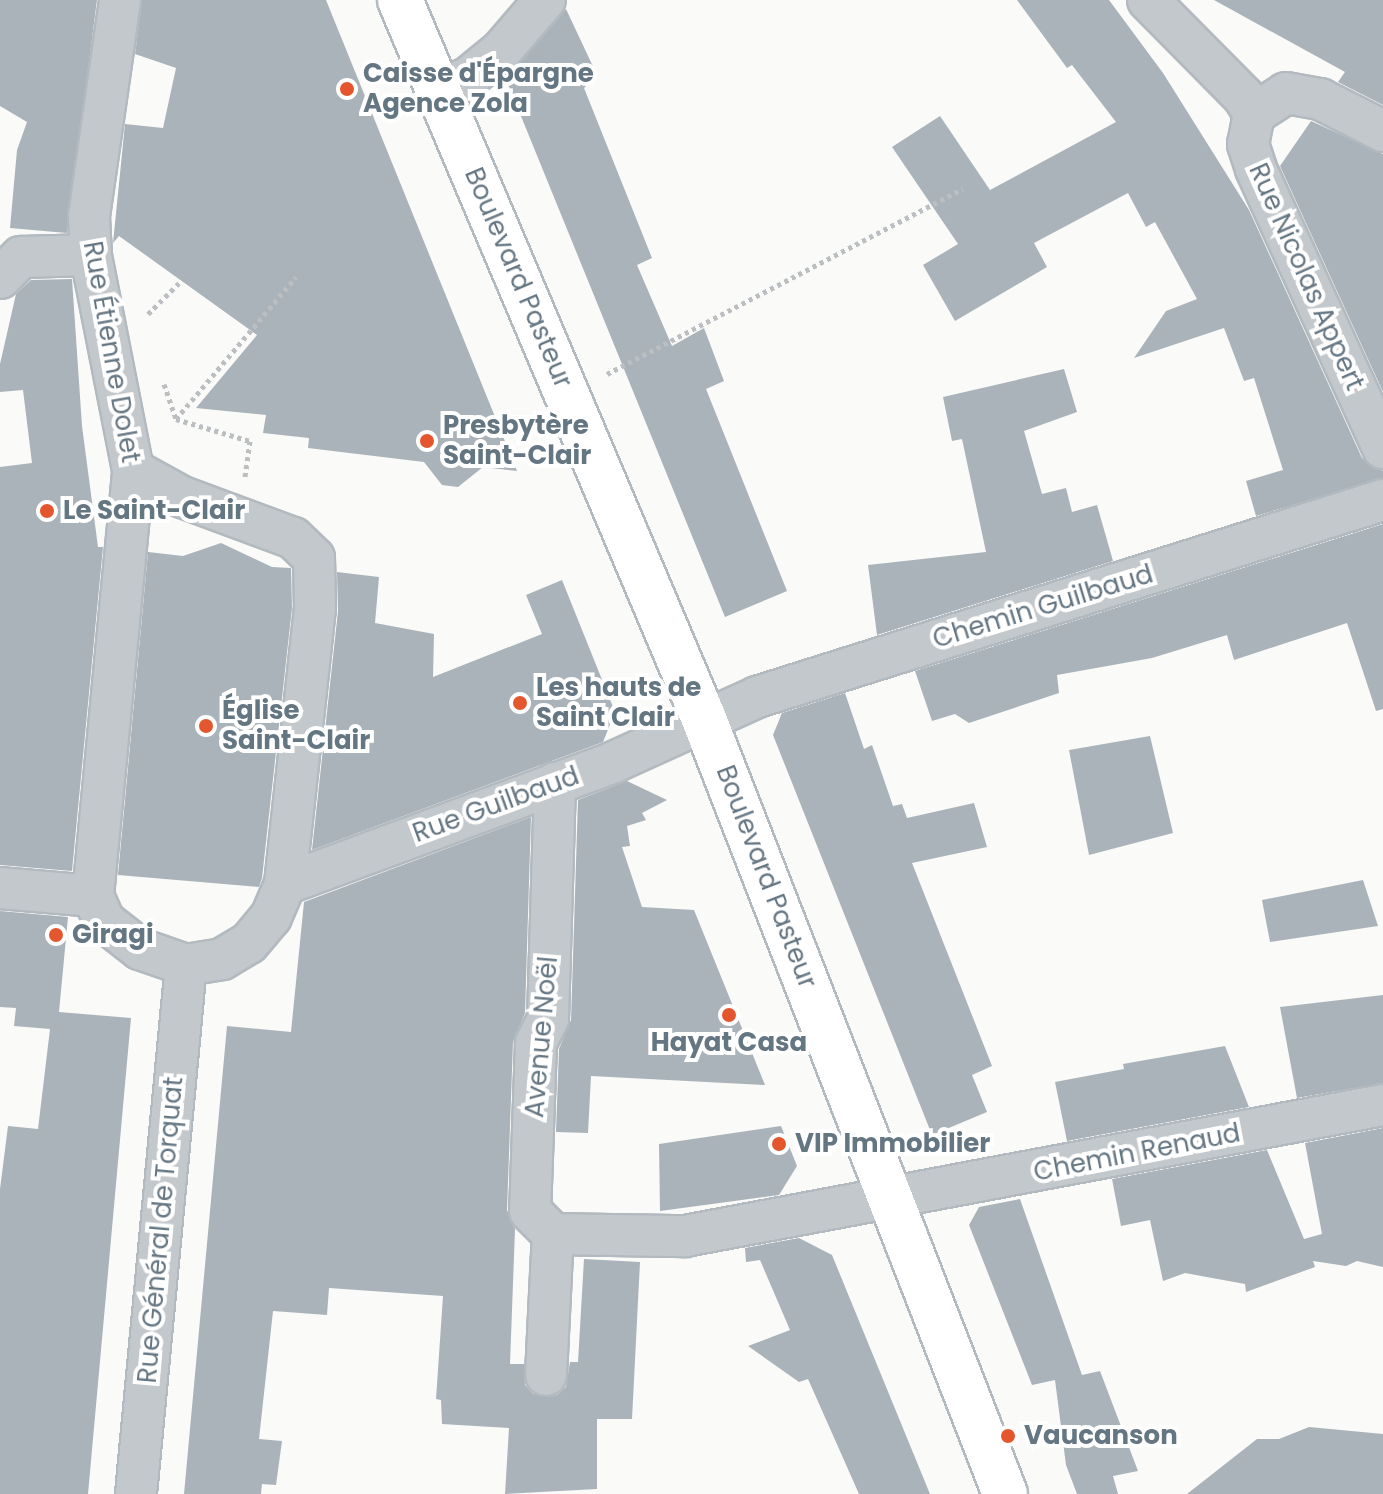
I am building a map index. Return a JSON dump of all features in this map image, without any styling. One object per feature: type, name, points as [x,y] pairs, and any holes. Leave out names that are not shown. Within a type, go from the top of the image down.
[{"type":"street","name":"Rue Étienne Dolet","points":[[93,896],[133,470],[91,255],[89,216],[120,0]]},
{"type":"street","name":"Boulevard Pasteur","points":[[400,0],[704,719],[1005,1494]]},
{"type":"street","points":[[438,90],[468,78],[501,51],[545,0]]},
{"type":"street","points":[[1148,0],[1244,97],[1254,114],[1286,93],[1320,99],[1383,131]]},
{"type":"street","name":"Rue Nicolas Appert","points":[[1254,114],[1248,144],[1256,169],[1383,448]]},
{"type":"street","points":[[0,278],[21,257],[91,255]]},
{"type":"street","points":[[0,888],[93,896],[104,921],[140,949],[186,965],[222,959],[249,943],[271,917],[285,884],[315,609],[314,558],[293,538],[182,497],[133,470]]},
{"type":"street","name":"Chemin Guilbaud","points":[[704,719],[757,697],[1383,500]]},
{"type":"street","name":"Rue Guilbaud","points":[[285,884],[555,783],[704,719]]},
{"type":"street","name":"Avenue Noël","points":[[553,1234],[530,1211],[536,1043],[548,1019],[555,783]]},
{"type":"street","name":"Rue Général de Torquat","points":[[136,1494],[186,965]]},
{"type":"street","name":"Chemin Renaud","points":[[890,1195],[959,1188],[1383,1105]]},
{"type":"street","points":[[546,1375],[553,1234],[685,1236],[890,1195]]},
{"type":"path","points":[[567,394],[963,189]]},
{"type":"path","points":[[176,419],[296,277]]},
{"type":"path","points":[[136,308],[141,321],[181,281]]},
{"type":"path","points":[[161,377],[176,419]]},
{"type":"path","points":[[176,419],[250,441],[240,518]]},
{"type":"building","points":[[0,0],[97,0],[67,233],[10,228],[17,150],[27,122],[0,106]]},
{"type":"building","points":[[142,0],[326,0],[517,471],[483,467],[458,487],[442,485],[424,462],[308,448],[309,438],[263,433],[266,415],[196,408],[257,335],[119,236],[113,243],[125,124],[163,128],[176,68],[135,54]]},
{"type":"building","points":[[1017,0],[1109,0],[1163,73],[1249,210],[1362,458],[1383,471],[1383,478],[1256,516],[1246,481],[1283,470],[1254,378],[1244,381],[1224,328],[1134,358],[1166,311],[1197,299],[1155,222],[1146,227],[1128,193],[1034,243],[1047,267],[955,321],[923,265],[958,244],[892,147],[940,116],[990,190],[1116,122],[1072,65],[1067,68]]},
{"type":"building","points":[[1214,0],[1383,0],[1383,105],[1338,82],[1345,72]]},
{"type":"building","points":[[566,9],[597,75],[584,88],[652,258],[637,265],[672,346],[704,328],[724,381],[706,389],[787,591],[725,617],[505,77]]},
{"type":"building","points":[[1311,121],[1383,154],[1383,392],[1280,166]]},
{"type":"building","points":[[72,279],[82,426],[98,547],[103,547],[72,871],[0,865],[0,467],[32,463],[23,390],[0,392],[0,364],[16,294],[31,280]]},
{"type":"building","points":[[1064,369],[1077,412],[1024,431],[1042,494],[1066,488],[1072,512],[1097,505],[1113,561],[877,635],[868,565],[986,552],[962,439],[952,441],[943,397]]},
{"type":"building","points":[[1383,524],[1383,709],[1376,711],[1347,623],[1234,660],[1227,635],[1152,658],[1057,675],[1059,693],[969,723],[955,714],[932,721],[915,671]]},
{"type":"building","name":"Église Saint-Clair","points":[[221,543],[272,567],[291,568],[292,608],[262,878],[259,887],[118,875],[148,552],[183,556]]},
{"type":"building","points":[[337,572],[379,577],[375,623],[434,634],[433,677],[542,634],[526,595],[562,580],[615,712],[603,742],[312,850],[338,611]]},
{"type":"building","points":[[845,693],[864,749],[872,745],[893,806],[902,804],[907,818],[974,803],[987,847],[912,863],[992,1066],[972,1075],[987,1112],[932,1135],[773,735],[782,713]]},
{"type":"building","points":[[1150,736],[1173,833],[1089,855],[1069,750]]},
{"type":"building","points":[[627,781],[667,800],[642,813],[646,820],[627,826],[630,846],[622,847],[642,907],[694,910],[765,1085],[591,1076],[588,1133],[556,1132],[559,1049],[571,1020],[578,800]]},
{"type":"building","points":[[531,817],[525,1013],[513,1042],[507,1210],[515,1229],[510,1364],[524,1364],[525,1385],[533,1394],[557,1395],[566,1387],[570,1362],[578,1362],[584,1259],[640,1262],[632,1419],[597,1419],[597,1489],[505,1494],[509,1428],[442,1424],[441,1400],[436,1399],[443,1296],[329,1288],[327,1315],[273,1311],[259,1439],[282,1441],[276,1485],[262,1484],[261,1494],[184,1494],[227,1026],[291,1032],[304,902]]},
{"type":"building","points":[[1363,880],[1378,926],[1270,942],[1262,900]]},
{"type":"building","points":[[0,911],[68,917],[59,1012],[131,1018],[88,1494],[0,1494],[0,1189],[8,1126],[38,1129],[50,1029],[14,1026],[16,1008],[0,1007]]},
{"type":"building","points":[[1383,995],[1383,1083],[1297,1098],[1280,1007]]},
{"type":"building","points":[[1225,1046],[1249,1107],[1067,1141],[1055,1082],[1124,1069],[1123,1064]]},
{"type":"building","points":[[781,1126],[797,1166],[779,1195],[660,1211],[659,1144]]},
{"type":"building","points":[[1383,1128],[1383,1267],[1357,1261],[1346,1266],[1313,1261],[1315,1267],[1246,1292],[1245,1284],[1185,1273],[1163,1281],[1150,1220],[1121,1226],[1112,1179],[1267,1150],[1304,1239],[1322,1234],[1305,1143]]},
{"type":"building","points":[[1020,1199],[1082,1375],[1100,1371],[1138,1471],[1113,1476],[1118,1494],[1077,1494],[1066,1465],[1055,1380],[1032,1385],[969,1225],[979,1207]]},
{"type":"building","points":[[799,1238],[832,1255],[930,1494],[859,1494],[808,1379],[799,1382],[748,1346],[790,1330],[760,1260],[746,1262],[745,1248]]},
{"type":"building","points":[[1309,1427],[1383,1434],[1383,1494],[1187,1494],[1257,1439],[1279,1439]]},
{"type":"place","name":"Caisse d'Épargne Agence Zola","points":[[347,89]]},
{"type":"place","name":"Presbytère Saint-Clair","points":[[427,441]]},
{"type":"place","name":"Le Saint-Clair","points":[[47,511]]},
{"type":"place","name":"Les hauts de Saint Clair","points":[[520,703]]},
{"type":"place","name":"Église Saint-Clair","points":[[206,726]]},
{"type":"place","name":"Giragi","points":[[56,935]]},
{"type":"place","name":"Hayat Casa","points":[[729,1015]]},
{"type":"place","name":"VIP Immobilier","points":[[779,1144]]},
{"type":"place","name":"Vaucanson","points":[[1008,1436]]}]
